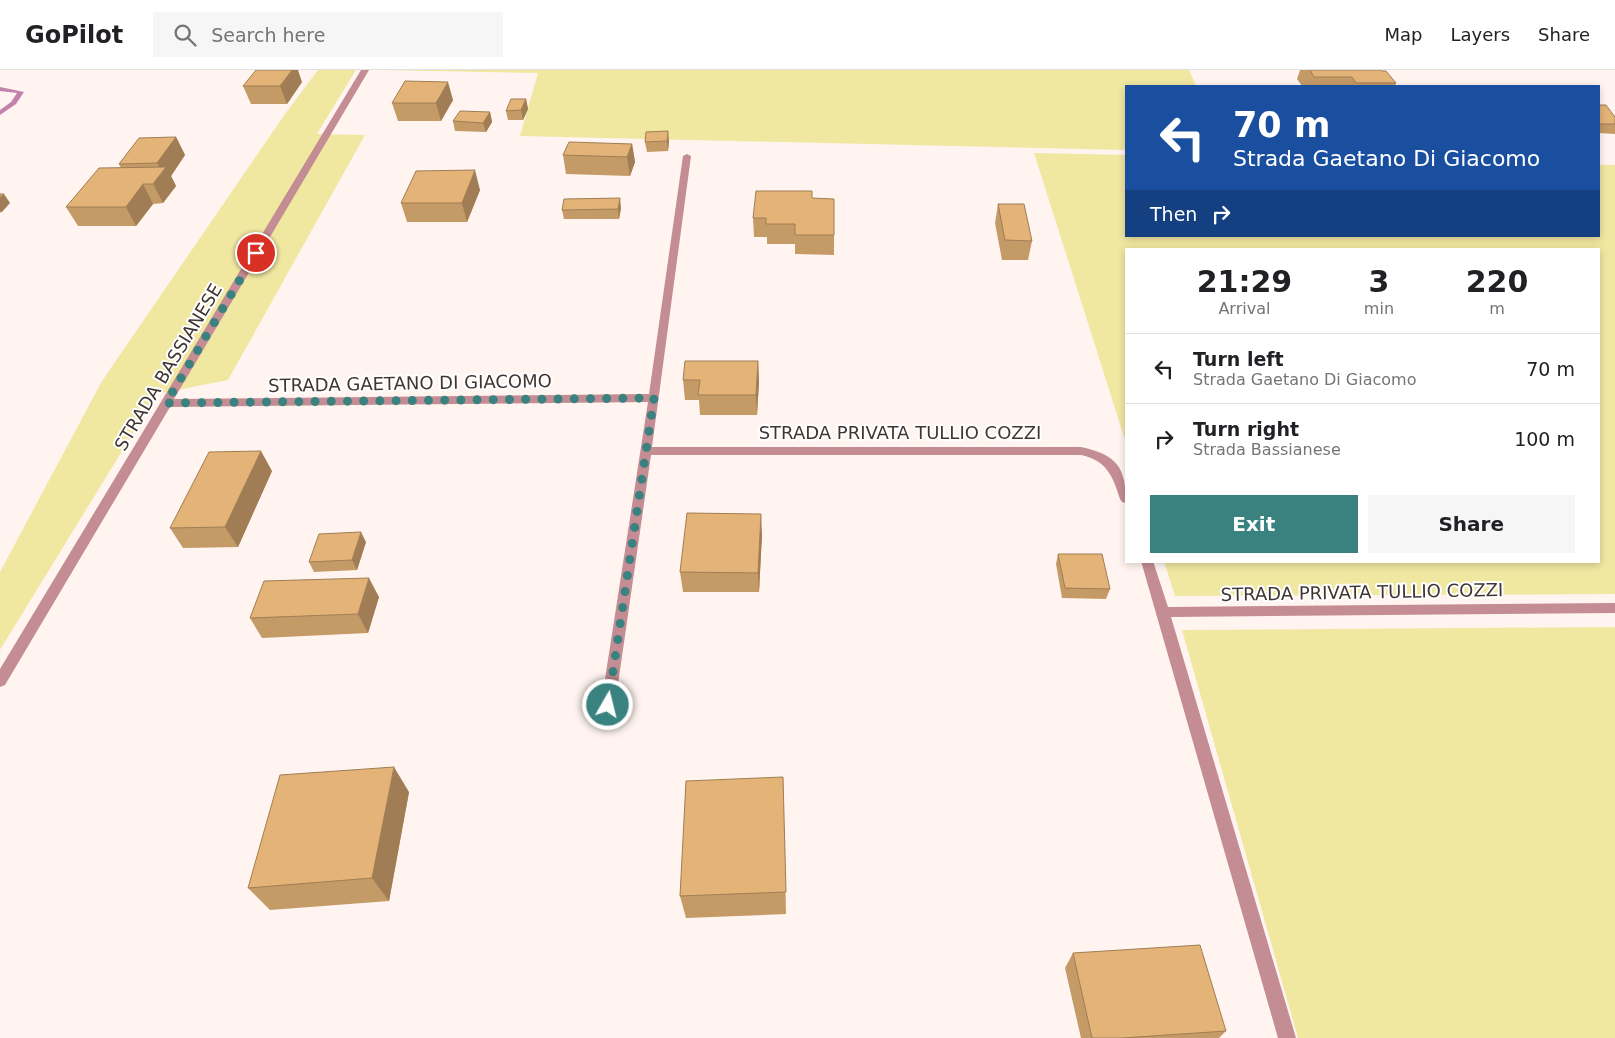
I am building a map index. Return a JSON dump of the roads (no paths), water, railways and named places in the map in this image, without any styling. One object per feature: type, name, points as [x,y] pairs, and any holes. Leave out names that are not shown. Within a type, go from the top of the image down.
[{"type":"street","name":"STRADA BASSIANESE","points":[[0,681],[365,70]]},
{"type":"street","points":[[608,705],[647,451],[687,156]]},
{"type":"street","name":"STRADA GAETANO DI GIACOMO","points":[[166,403],[654,398]]},
{"type":"street","name":"STRADA PRIVATA TULLIO COZZI","points":[[647,451],[1093,453],[1111,464],[1117,471],[1125,496]]},
{"type":"street","points":[[1148,563],[1164,612],[1287,1038]]},
{"type":"street","name":"STRADA PRIVATA TULLIO COZZI","points":[[1164,612],[1615,608]]},
{"type":"waterway","points":[[0,89],[21,92],[14,103],[0,113]]}]
